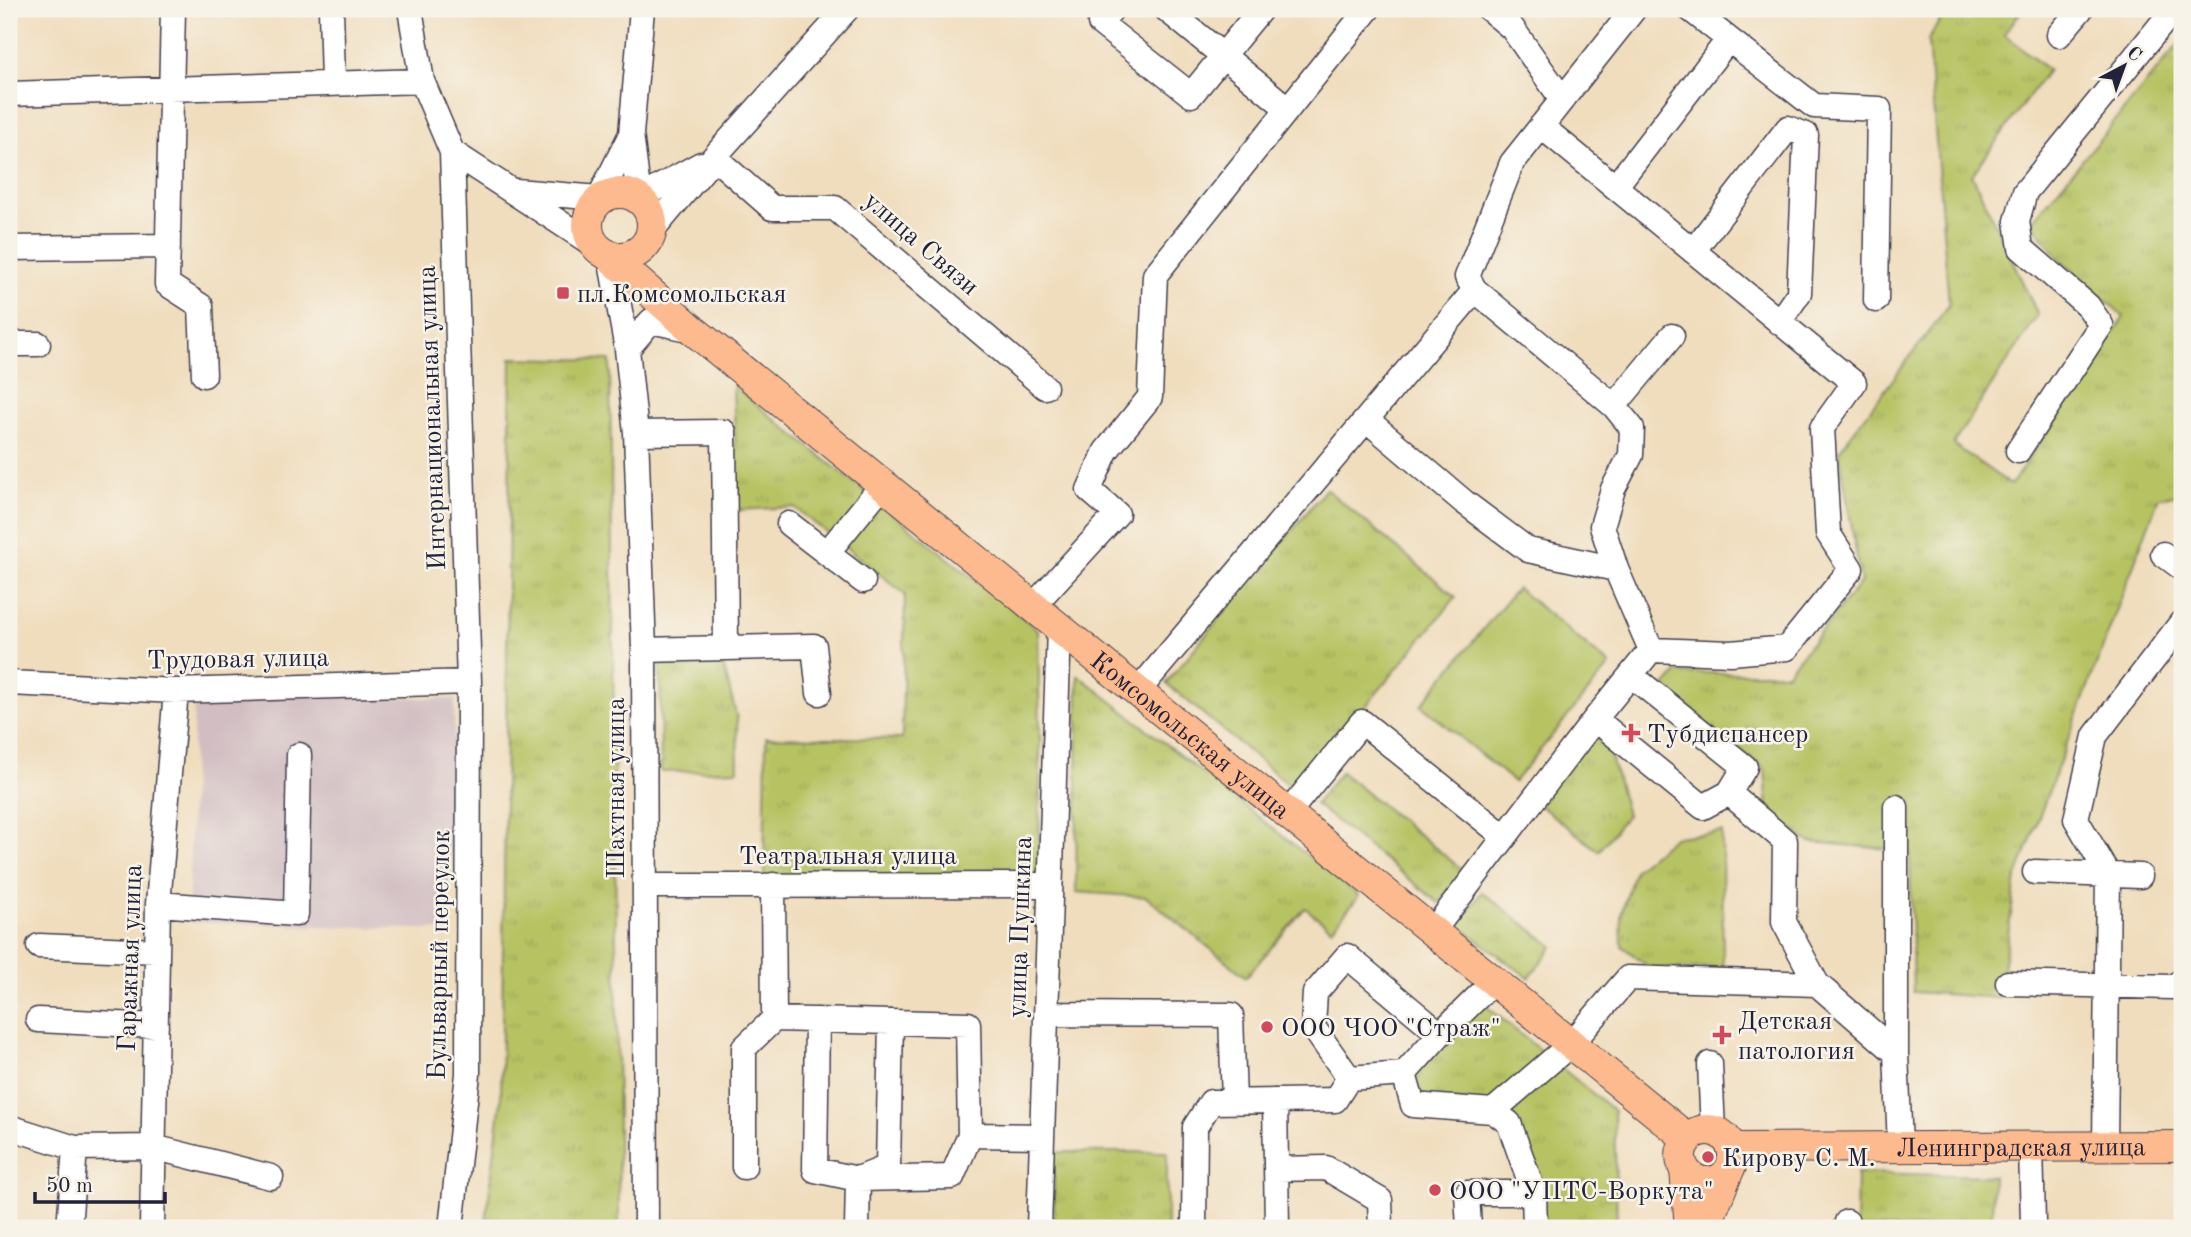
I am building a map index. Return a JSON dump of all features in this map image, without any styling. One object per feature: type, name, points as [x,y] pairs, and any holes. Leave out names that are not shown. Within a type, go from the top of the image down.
[{"type":"main road","points":[[650,237],[632,256],[601,250],[586,219],[599,198],[619,192],[639,198],[650,213],[650,237],[662,304]]},
{"type":"main road","name":"Комсомольская улица","points":[[601,250],[693,330],[1571,1044],[1715,1148]]},
{"type":"main road","name":"Ленинградская улица","points":[[1685,1170],[1702,1182],[1712,1182],[1715,1148],[2182,1146]]},
{"type":"main road","points":[[1690,1228],[1682,1148],[1715,1148],[1705,1228]]},
{"type":"street","points":[[173,9],[167,284],[201,306],[204,375]]},
{"type":"street","points":[[331,9],[333,82]]},
{"type":"street","points":[[410,9],[422,81],[452,152],[601,250]]},
{"type":"street","points":[[642,9],[631,134],[639,198],[714,157]]},
{"type":"street","points":[[1112,9],[1100,23],[1191,95],[1261,9]]},
{"type":"street","points":[[1166,9],[1287,108]]},
{"type":"street","points":[[1033,606],[1117,514],[1089,490],[1106,451],[1150,397],[1155,275],[1368,9]]},
{"type":"street","points":[[1489,9],[1512,28],[1563,99]]},
{"type":"street","points":[[1634,9],[1512,163],[1467,277],[1475,290],[1614,406],[1632,428],[1631,454],[1613,489],[1602,526],[1616,569],[1651,650]]},
{"type":"street","points":[[1690,9],[1814,106],[1879,109],[1876,300]]},
{"type":"street","points":[[2059,35],[2081,9]]},
{"type":"street","points":[[2018,451],[2101,325],[2088,306],[2021,248],[2017,221],[2025,192],[2174,9]]},
{"type":"street","points":[[650,237],[714,157],[838,14]]},
{"type":"street","points":[[1615,187],[1728,40]]},
{"type":"street","points":[[9,94],[422,81]]},
{"type":"street","points":[[1541,126],[1854,383],[1822,428],[1828,533],[1851,569],[1787,648],[1731,653],[1651,650]]},
{"type":"street","points":[[1693,251],[1788,128],[1806,135],[1798,293],[1779,322]]},
{"type":"street","points":[[512,190],[599,198],[631,134]]},
{"type":"street","name":"Интернациональная улица","points":[[452,152],[469,682]]},
{"type":"street","name":"улица Связи","points":[[714,157],[772,208],[835,208],[1045,387]]},
{"type":"street","points":[[9,248],[168,246]]},
{"type":"street","name":"Шахтная улица","points":[[601,250],[627,349],[636,433],[644,650],[646,1228]]},
{"type":"street","points":[[1138,691],[1475,290]]},
{"type":"street","points":[[627,349],[650,321],[693,330]]},
{"type":"street","points":[[1614,406],[1672,336]]},
{"type":"street","points":[[9,344],[38,344]]},
{"type":"street","points":[[1367,420],[1464,502],[1528,550],[1616,569]]},
{"type":"street","points":[[636,433],[724,432],[726,648]]},
{"type":"street","points":[[827,553],[883,484]]},
{"type":"street","points":[[789,524],[863,580]]},
{"type":"street","points":[[2105,1146],[2108,874],[2076,820],[2095,736],[2182,622]]},
{"type":"street","name":"улица Пушкина","points":[[1039,1228],[1059,628]]},
{"type":"street","points":[[644,650],[814,646],[819,693]]},
{"type":"street","points":[[1433,931],[1651,650]]},
{"type":"street","points":[[1595,719],[1703,807],[1729,793],[1745,766],[1631,674]]},
{"type":"street","name":"Трудовая улица","points":[[9,684],[176,691],[469,682]]},
{"type":"street","name":"Бульварный переулок","points":[[451,1228],[468,1074],[469,682]]},
{"type":"street","name":"Гаражная улица","points":[[152,1228],[158,904],[176,691]]},
{"type":"street","points":[[1288,814],[1362,722],[1505,837]]},
{"type":"street","points":[[158,904],[296,914],[299,755]]},
{"type":"street","points":[[1729,793],[1785,841],[1784,922],[1817,984],[1896,1053]]},
{"type":"street","points":[[1896,807],[1896,1053],[1900,1147]]},
{"type":"street","points":[[2035,872],[2140,876]]},
{"type":"street","points":[[773,885],[774,1019]]},
{"type":"street","name":"Театральная улица","points":[[645,886],[1050,885]]},
{"type":"street","points":[[39,946],[157,951]]},
{"type":"street","points":[[1349,1078],[1313,1027],[1315,993],[1347,956],[1440,1034]]},
{"type":"street","points":[[1493,1111],[1571,1044],[1628,978],[1817,984]]},
{"type":"street","points":[[1349,1078],[1404,1073],[1494,981]]},
{"type":"street","points":[[2008,983],[2172,987],[2182,981]]},
{"type":"street","points":[[1046,1014],[1231,1015],[1234,1101]]},
{"type":"street","points":[[744,1167],[744,1048],[774,1019],[817,1020],[968,1024],[970,1135],[952,1177],[858,1180],[816,1170],[817,1020]]},
{"type":"street","points":[[38,1020],[156,1026]]},
{"type":"street","points":[[858,1180],[888,1167],[891,1022]]},
{"type":"street","points":[[1710,1065],[1715,1148]]},
{"type":"street","points":[[1404,1073],[1413,1105],[1493,1111],[1509,1123],[1534,1193],[1535,1228]]},
{"type":"street","points":[[1194,1228],[1195,1127],[1211,1102],[1335,1100],[1349,1078]]},
{"type":"street","points":[[1275,1101],[1277,1228]]},
{"type":"street","points":[[9,1126],[75,1148],[153,1147],[271,1177]]},
{"type":"street","points":[[970,1135],[1042,1136]]},
{"type":"street","points":[[2031,1147],[2033,1222]]},
{"type":"street","points":[[69,1228],[75,1148]]},
{"type":"street","points":[[1276,1169],[1326,1168],[1380,1200],[1381,1228]]},
{"type":"street","points":[[857,1228],[858,1180]]},
{"type":"street","points":[[1469,1228],[1467,1193],[1534,1193]]},
{"type":"shaded area","points":[[194,692],[455,699],[449,930],[188,922]]},
{"type":"green space","points":[[1947,9],[2023,9],[2004,34],[2048,70],[1972,175],[2038,315],[1953,444],[2011,485],[2124,317],[2059,258],[2031,222],[2182,40],[2182,494],[2159,497],[2016,879],[1999,998],[1913,992],[1910,851],[1809,842],[1768,812],[1765,769],[1661,691],[1677,673],[1787,673],[1861,582],[1839,451],[1949,305],[1928,40]]},
{"type":"green space","points":[[511,358],[610,360],[619,1228],[485,1228],[501,1100]]},
{"type":"green space","points":[[733,386],[1038,630],[1039,882],[764,879],[766,737],[902,739],[905,594],[794,507],[738,510]]},
{"type":"green space","points":[[1326,489],[1456,597],[1296,791],[1166,683]]},
{"type":"green space","points":[[1517,588],[1610,665],[1514,782],[1421,705]]},
{"type":"green space","points":[[723,664],[737,718],[738,770],[661,772],[660,665]]},
{"type":"green space","points":[[1078,675],[1359,896],[1332,929],[1305,908],[1246,977],[1146,897],[1076,892]]},
{"type":"green space","points":[[1594,733],[1609,749],[1627,815],[1599,851],[1538,804]]},
{"type":"green space","points":[[1341,772],[1464,871],[1439,903],[1315,804]]},
{"type":"green space","points":[[1722,832],[1723,967],[1651,969],[1622,946],[1621,915],[1635,869],[1674,837]]},
{"type":"green space","points":[[1482,892],[1553,946],[1529,978],[1458,925]]},
{"type":"green space","points":[[1480,1001],[1614,1111],[1617,1228],[1541,1228],[1510,1106],[1420,1099],[1413,1076]]},
{"type":"green space","points":[[1054,1152],[1167,1152],[1167,1228],[1054,1228]]},
{"type":"green space","points":[[1857,1173],[1993,1176],[1992,1228],[1856,1228]]},
{"type":"place","name":"пл.Комсомольская","points":[[563,293]]},
{"type":"place","name":"Тубдиспансер","points":[[1631,733]]},
{"type":"place","name":"ООО ЧОО \"Страж\"","points":[[1267,1027]]},
{"type":"place","name":"Детская патология","points":[[1722,1035]]},
{"type":"place","name":"Кирову С. М.","points":[[1708,1157]]},
{"type":"place","name":"ООО \"УПТС-Воркута\"","points":[[1435,1190]]}]
